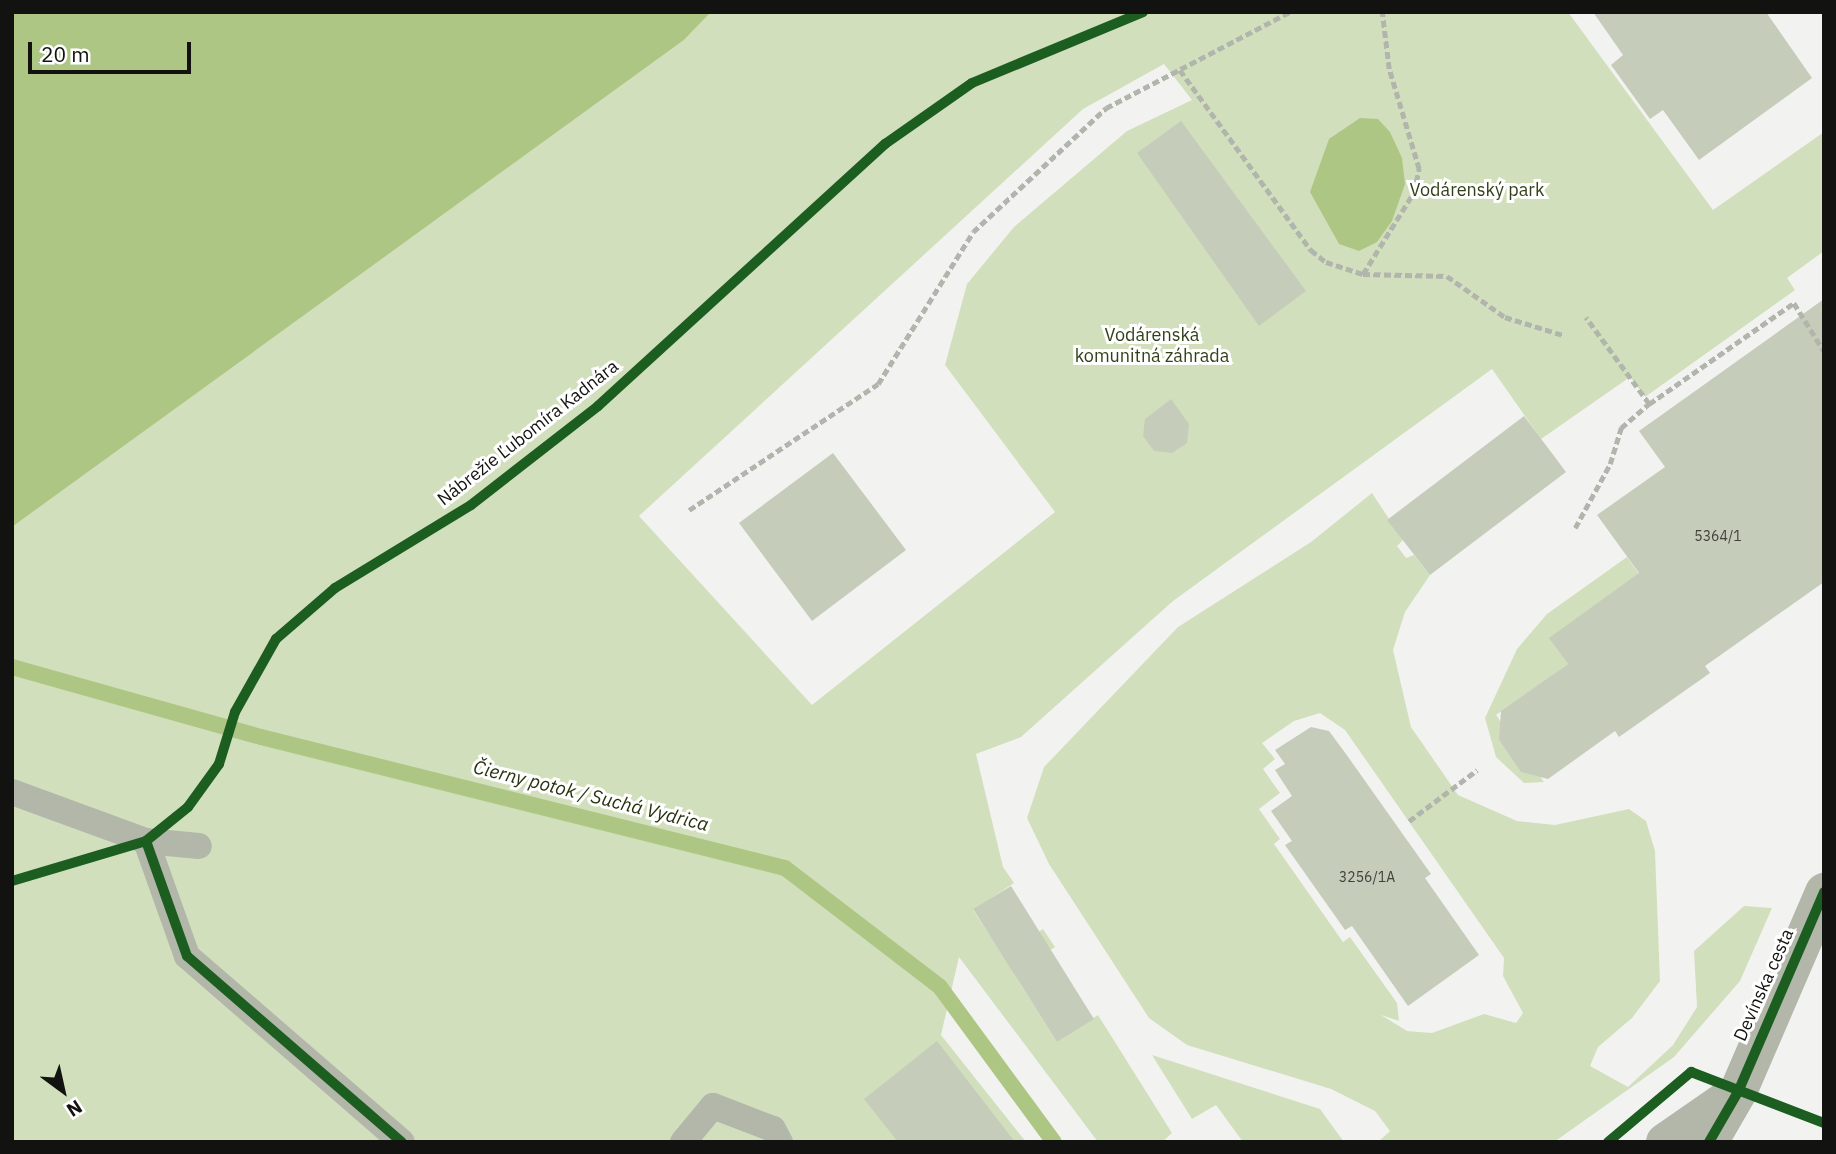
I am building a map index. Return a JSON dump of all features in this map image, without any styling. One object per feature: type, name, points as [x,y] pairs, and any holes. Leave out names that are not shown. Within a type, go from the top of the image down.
[{"type":"street","name":"Devínska cesta","points":[[1738,1092],[1824,892]]},
{"type":"street","points":[[1665,1142],[1738,1092]]},
{"type":"street","points":[[1709,1142],[1738,1092]]},
{"type":"street","points":[[1736,1142],[1738,1092]]},
{"type":"lane","points":[[12,792],[146,841],[199,846]]},
{"type":"lane","points":[[146,841],[187,956],[402,1142]]},
{"type":"lane","points":[[683,1142],[713,1106],[773,1129],[780,1142]]},
{"type":"path","points":[[689,510],[878,384],[973,232],[1106,108],[1290,12]]},
{"type":"path","points":[[1363,274],[1414,192],[1419,169],[1389,69],[1382,12]]},
{"type":"path","points":[[1180,70],[1311,250],[1326,262],[1363,274],[1447,276],[1504,317],[1563,335]]},
{"type":"path","points":[[1575,528],[1610,464],[1621,428],[1649,404],[1794,303],[1824,351]]},
{"type":"path","points":[[1587,318],[1649,404]]},
{"type":"path","points":[[1409,821],[1477,770]]},
{"type":"green space","points":[[711,12],[1568,12],[1713,210],[1824,132],[1824,251],[1787,278],[1795,290],[1645,397],[1630,377],[1541,439],[1492,369],[1173,601],[1021,737],[976,754],[1003,867],[1014,883],[973,910],[1002,954],[1043,929],[1055,947],[1014,974],[1057,1042],[1098,1015],[1172,1133],[1162,1142],[1098,1142],[959,957],[941,1035],[1026,1142],[12,1142],[12,527],[684,40]],"holes":[[[1164,64],[1192,100],[1127,131],[1014,227],[967,284],[945,365],[1055,512],[812,705],[639,516],[1083,109]]]},
{"type":"green space","points":[[1372,493],[1403,540],[1397,546],[1406,558],[1414,555],[1430,575],[1405,612],[1393,650],[1411,727],[1458,795],[1517,821],[1555,825],[1629,809],[1646,821],[1655,851],[1660,981],[1632,1018],[1598,1047],[1590,1066],[1628,1087],[1673,1045],[1697,1007],[1694,951],[1744,906],[1772,908],[1740,981],[1674,1057],[1554,1142],[1378,1142],[1390,1131],[1375,1111],[1331,1089],[1187,1045],[1149,1018],[1049,864],[1027,818],[1044,767],[1178,627],[1311,542]],"holes":[[[1320,713],[1345,730],[1504,958],[1503,976],[1523,1013],[1516,1023],[1484,1014],[1432,1033],[1407,1031],[1381,1015],[1399,1021],[1397,1003],[1350,937],[1343,942],[1274,844],[1280,839],[1259,809],[1280,793],[1263,769],[1275,759],[1262,743],[1294,721]]]},
{"type":"green space","points":[[1627,557],[1639,574],[1550,638],[1568,664],[1496,715],[1505,728],[1499,740],[1521,771],[1534,768],[1544,782],[1524,783],[1496,757],[1485,718],[1517,649],[1547,614]]},
{"type":"green space","points":[[1152,1055],[1320,1109],[1344,1142],[1243,1142],[1216,1105],[1192,1119]]},
{"type":"shaded area","points":[[12,12],[711,12],[684,40],[12,527]]},
{"type":"shaded area","points":[[1360,118],[1378,119],[1390,132],[1402,158],[1405,184],[1392,221],[1377,242],[1359,251],[1339,244],[1310,192],[1329,139]]},
{"type":"building","points":[[1593,12],[1766,12],[1812,78],[1699,160],[1663,110],[1650,119],[1611,65],[1623,55]]},
{"type":"building","points":[[1181,121],[1306,291],[1259,326],[1137,153]]},
{"type":"building","points":[[1824,299],[1824,582],[1705,666],[1710,673],[1619,737],[1615,731],[1548,779],[1521,772],[1499,740],[1501,711],[1568,664],[1549,638],[1639,573],[1597,515],[1665,467],[1639,431]]},
{"type":"building","points":[[1171,399],[1189,424],[1187,443],[1172,453],[1154,451],[1143,436],[1145,419]]},
{"type":"building","points":[[1524,416],[1566,472],[1430,575],[1387,520]]},
{"type":"building","points":[[833,453],[906,550],[812,621],[739,523]]},
{"type":"building","points":[[1311,727],[1329,731],[1346,754],[1431,874],[1425,878],[1479,955],[1408,1006],[1352,926],[1345,930],[1285,845],[1292,841],[1271,811],[1292,796],[1275,770],[1285,764],[1275,750]]},
{"type":"building","points":[[1011,886],[1094,1019],[1057,1042],[973,909]]},
{"type":"building","points":[[937,1041],[1015,1142],[898,1142],[864,1099]]},
{"type":"waterway","name":"Čierny potok / Suchá Vydrica","points":[[12,667],[261,737],[785,868],[940,987],[1054,1142]]},
{"type":"cycle path","name":"Nábrežie Ľubomíra Kadnára","points":[[12,881],[146,841],[188,807],[219,764],[235,712],[276,639],[335,588],[471,505],[598,406],[885,144],[972,83],[1143,12]]},
{"type":"cycle path","points":[[146,841],[187,956],[402,1142]]},
{"type":"cycle path","points":[[1709,1142],[1738,1092],[1824,892]]},
{"type":"cycle path","points":[[1608,1142],[1691,1072],[1824,1123]]},
{"type":"park label","name":"Vodárenský park","points":[[1477,190]]},
{"type":"park label","name":"Vodárenská komunitná záhrada","points":[[1152,346]]}]
